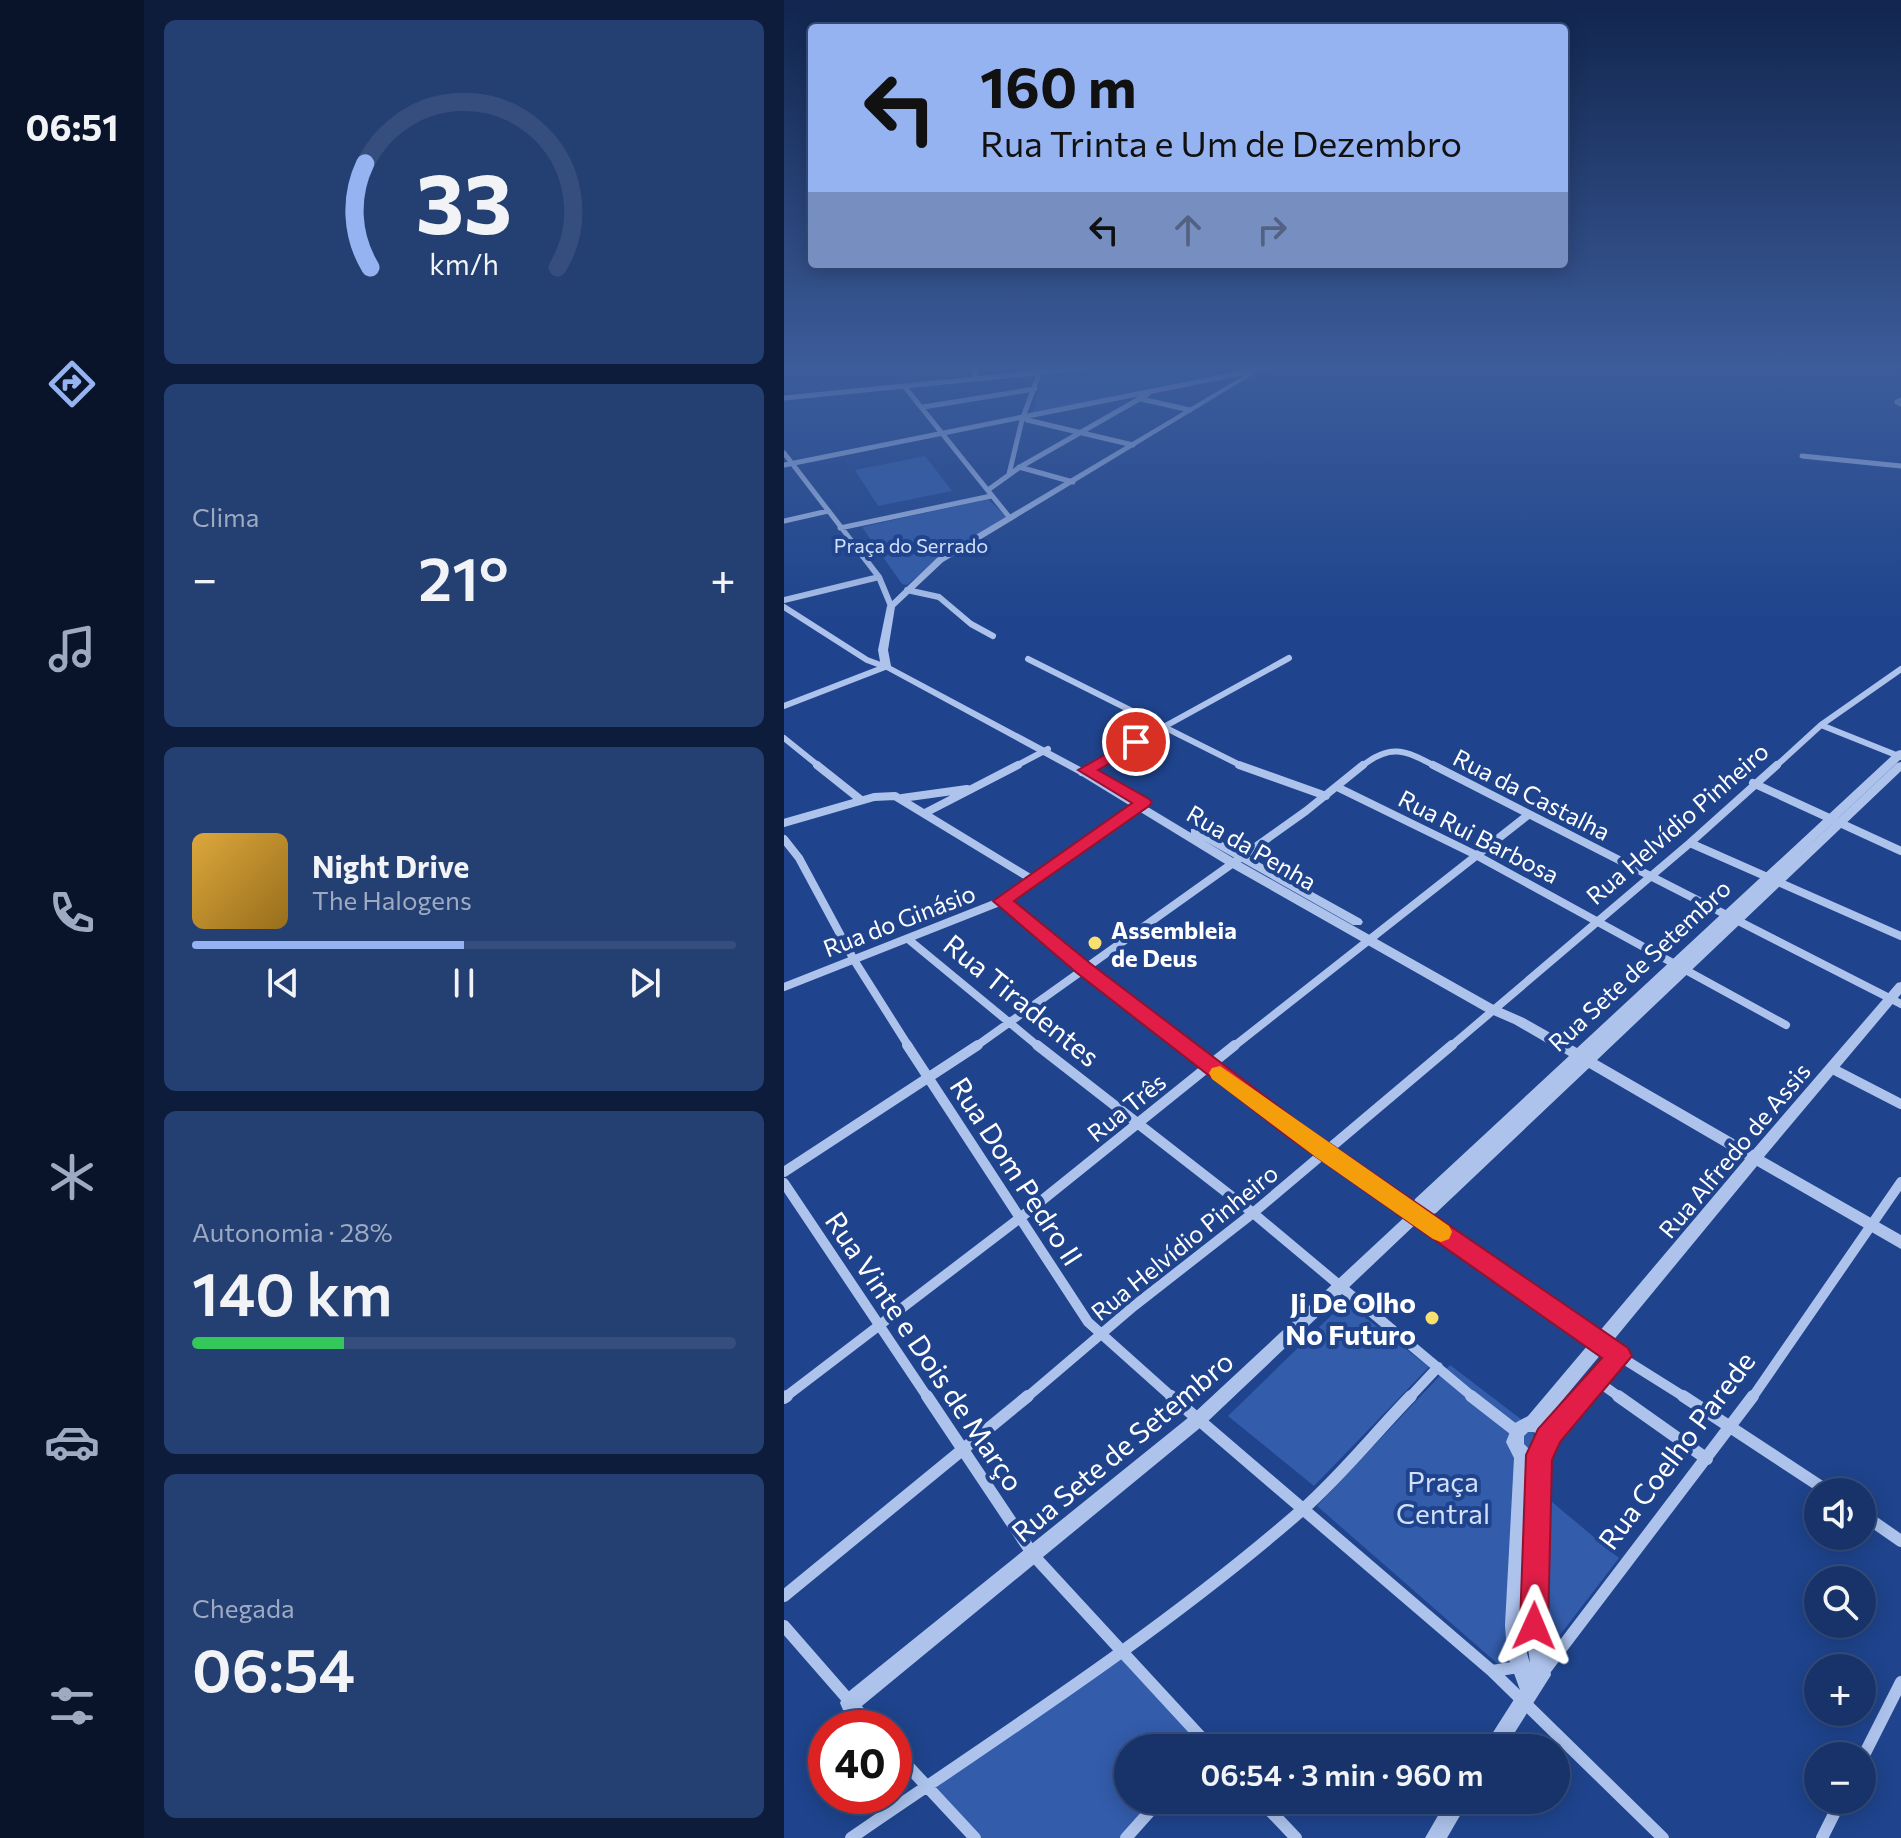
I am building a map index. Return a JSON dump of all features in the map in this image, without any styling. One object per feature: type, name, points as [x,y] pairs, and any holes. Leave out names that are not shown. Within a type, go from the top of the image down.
[{"type":"street","points":[[784,465],[854,452]]},
{"type":"street","points":[[959,452],[1010,518]]},
{"type":"street","points":[[1008,475],[1014,452]]},
{"type":"street","points":[[840,528],[990,493],[1008,475],[1047,452]]},
{"type":"street","points":[[891,606],[940,560],[1122,452]]},
{"type":"street","points":[[784,453],[879,577],[891,606],[884,649],[886,667],[784,706]]},
{"type":"street","points":[[1802,456],[1901,466]]},
{"type":"street","points":[[1011,465],[1073,482]]},
{"type":"street","points":[[784,521],[828,511]]},
{"type":"street","points":[[784,600],[879,577]]},
{"type":"street","points":[[907,590],[939,597],[971,624],[993,636]]},
{"type":"street","name":"Rua da Penha","points":[[784,607],[859,654],[1084,771],[1371,935],[1489,1008],[1901,1243]]},
{"type":"street","points":[[859,654],[884,649]]},
{"type":"street","points":[[1084,771],[1289,658]]},
{"type":"street","points":[[1028,659],[1245,767],[1326,796]]},
{"type":"street","name":"Rua Helvídio Pinheiro","points":[[784,1596],[962,1452],[1134,1306],[1253,1213],[1690,843],[1753,783],[1821,725],[1901,669]]},
{"type":"street","points":[[1821,725],[1900,758]]},
{"type":"street","points":[[784,738],[861,800]]},
{"type":"street","name":"Rua da Castalha","points":[[1337,787],[1377,755],[1402,749],[1895,1001]]},
{"type":"street","points":[[925,813],[1046,750]]},
{"type":"street","name":"Rua Sete de Setembro","points":[[850,1703],[1200,1418],[1416,1215],[1431,1209],[1639,1004],[1900,758]]},
{"type":"street","points":[[1753,783],[1901,851]]},
{"type":"street","points":[[784,1172],[929,1079],[1337,787]]},
{"type":"street","name":"Rua Rui Barbosa","points":[[1337,787],[1474,854],[1786,1025]]},
{"type":"street","points":[[901,798],[976,788]]},
{"type":"street","points":[[784,823],[889,794],[901,798],[1033,880]]},
{"type":"street","name":"Rua do Ginásio","points":[[784,987],[1002,901],[1140,804]]},
{"type":"street","name":"Rua Três","points":[[784,1398],[1020,1218],[1371,935],[1528,815]]},
{"type":"street","name":"Rua Dom Pedro II","points":[[784,839],[799,858],[854,960],[929,1079],[1076,1305],[1101,1336],[1492,1671],[1531,1689],[1663,1838]]},
{"type":"street","points":[[1690,843],[1901,936]]},
{"type":"street","points":[[1002,901],[1084,969],[1324,1152],[1619,1356],[1808,1478]]},
{"type":"street","name":"Rua Tiradentes","points":[[908,939],[1009,1023],[1253,1213],[1438,1367],[1524,1428]]},
{"type":"street","name":"Rua Alfredo de Assis","points":[[1524,1428],[1602,1344],[1831,1068],[1895,1001],[1901,986]]},
{"type":"street","points":[[1831,1068],[1901,1104]]},
{"type":"street","name":"Rua Coelho Parede","points":[[1502,1734],[1531,1689],[1732,1426],[1901,1182]]},
{"type":"street","name":"Rua Vinte e Dois de Março","points":[[784,1183],[1034,1556],[1197,1734]]},
{"type":"street","points":[[1531,1689],[1536,1449],[1619,1356]]},
{"type":"street","points":[[851,1838],[1121,1652],[1304,1508],[1438,1367]]},
{"type":"street","points":[[1596,1381],[1707,1459]]},
{"type":"street","points":[[1531,1689],[1521,1666],[1514,1625],[1541,1429],[1524,1428],[1514,1440],[1536,1449]]},
{"type":"street","points":[[1876,1524],[1901,1541]]},
{"type":"street","points":[[784,1626],[856,1710]]},
{"type":"street","points":[[1492,1671],[1521,1666]]},
{"type":"street","points":[[1871,1742],[1901,1682]]},
{"type":"street","points":[[912,1771],[975,1838]]},
{"type":"street","points":[[1126,1838],[1147,1814]]},
{"type":"street","points":[[1273,1814],[1296,1838]]},
{"type":"street","points":[[1435,1838],[1450,1814]]},
{"type":"street","points":[[1822,1838],[1834,1814]]},
{"type":"green space","points":[[925,456],[952,491],[878,506],[855,470]]},
{"type":"green space","name":"Praça do Serrado","points":[[988,499],[1008,518],[942,556],[907,585],[902,584],[862,527]]},
{"type":"green space","points":[[1345,1302],[1429,1367],[1314,1486],[1228,1416]]},
{"type":"green space","name":"Praça Central","points":[[1450,1365],[1534,1429],[1518,1658],[1498,1664],[1317,1506]]},
{"type":"green space","points":[[1540,1492],[1619,1558],[1550,1648],[1542,1641]]},
{"type":"green space","points":[[1121,1652],[1194,1734],[1114,1734],[1114,1814],[1147,1814],[1126,1838],[973,1838],[925,1786]]},
{"type":"slow traffic","points":[[1220,1073],[1324,1152],[1441,1232]]},
{"type":"place","name":"Assembleia de Deus","points":[[1095,943]]},
{"type":"place","name":"Ji De Olho No Futuro","points":[[1432,1318]]},
{"type":"route","points":[[1136,742],[1086,770],[1144,802],[1002,901],[1084,969],[1324,1152],[1619,1356],[1547,1438],[1547,1448],[1539,1455],[1534,1626]]}]
